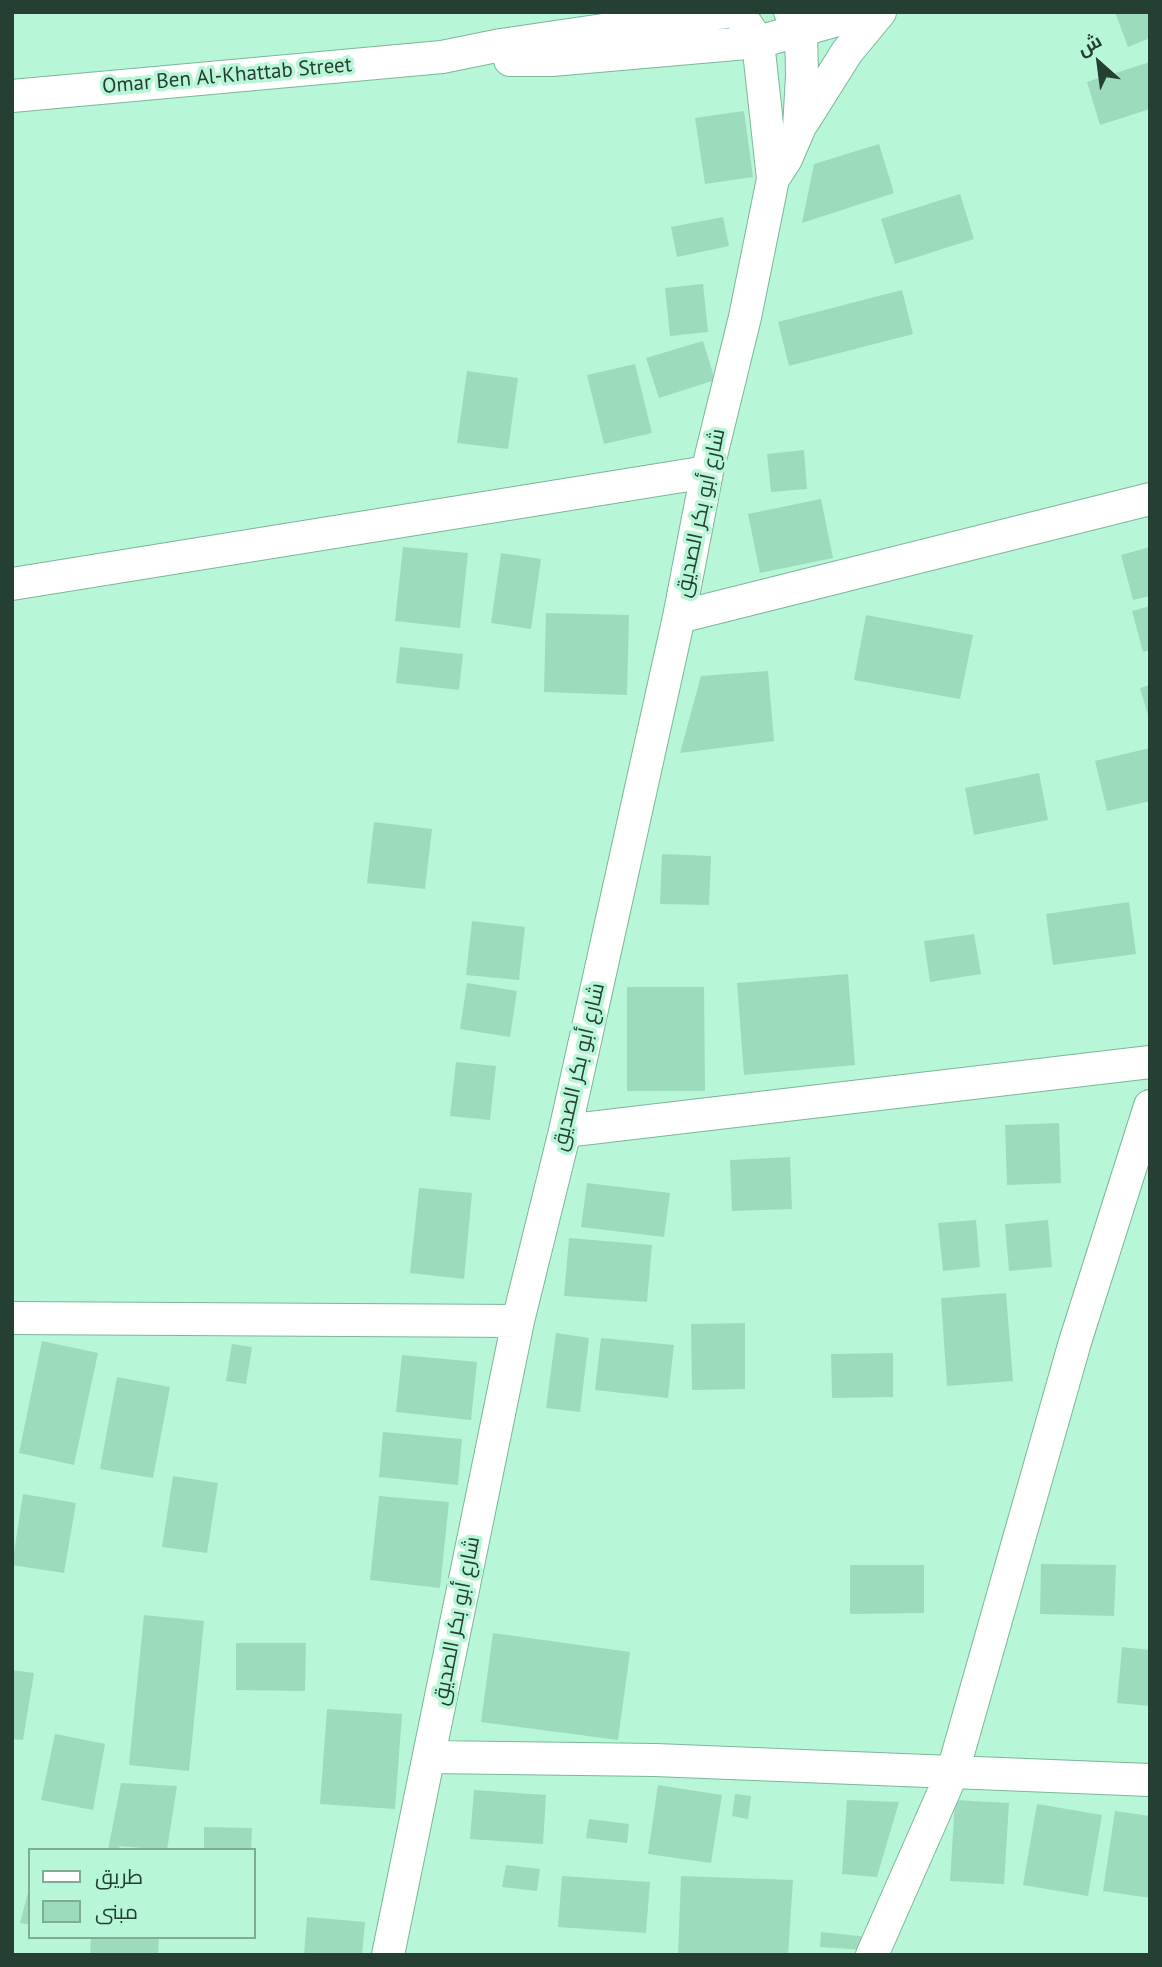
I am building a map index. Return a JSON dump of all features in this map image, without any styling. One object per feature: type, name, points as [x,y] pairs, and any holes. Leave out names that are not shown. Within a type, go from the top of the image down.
[{"type":"street","points":[[442,57],[668,16],[726,12]]},
{"type":"street","name":"شارع أبو بكر الصديق","points":[[388,1955],[519,1321],[565,1131],[773,180],[758,41],[738,12]]},
{"type":"street","points":[[442,57],[552,60],[758,41],[795,21],[866,12]]},
{"type":"street","points":[[799,130],[822,87],[880,12]]},
{"type":"street","name":"شارع أبو بكر الصديق","points":[[773,180],[799,130],[802,75],[795,21]]},
{"type":"street","name":"Omar Ben Al-Khattab Street","points":[[12,96],[442,57]]},
{"type":"street","points":[[12,584],[707,472]]},
{"type":"street","points":[[679,617],[1150,499]]},
{"type":"street","points":[[565,1131],[1150,1062]]},
{"type":"street","points":[[872,1955],[953,1771],[1068,1367],[1150,1106]]},
{"type":"street","points":[[12,1318],[519,1321]]},
{"type":"street","points":[[430,1757],[655,1760],[1150,1780]]},
{"type":"building","points":[[1115,12],[1150,12],[1150,38],[1128,47]]},
{"type":"building","points":[[1150,62],[1150,109],[1100,125],[1087,82]]},
{"type":"building","points":[[744,111],[753,177],[705,184],[695,118]]},
{"type":"building","points":[[879,144],[894,193],[802,223],[814,164]]},
{"type":"building","points":[[960,194],[974,239],[895,264],[881,219]]},
{"type":"building","points":[[723,217],[729,246],[677,257],[671,227]]},
{"type":"building","points":[[703,284],[708,332],[670,336],[665,288]]},
{"type":"building","points":[[902,290],[913,334],[789,366],[778,322]]},
{"type":"building","points":[[703,341],[715,380],[659,398],[646,358]]},
{"type":"building","points":[[635,364],[652,433],[604,444],[587,375]]},
{"type":"building","points":[[467,371],[518,378],[508,449],[457,443]]},
{"type":"building","points":[[804,450],[807,489],[771,492],[767,454]]},
{"type":"building","points":[[821,499],[833,558],[760,573],[748,514]]},
{"type":"building","points":[[403,547],[468,553],[460,628],[395,621]]},
{"type":"building","points":[[1150,547],[1150,596],[1133,600],[1121,555]]},
{"type":"building","points":[[501,553],[541,559],[531,629],[491,623]]},
{"type":"building","points":[[1150,606],[1150,650],[1143,652],[1132,611]]},
{"type":"building","points":[[546,613],[629,615],[627,695],[544,692]]},
{"type":"building","points":[[866,615],[973,635],[960,699],[854,680]]},
{"type":"building","points":[[400,647],[463,654],[459,690],[396,683]]},
{"type":"building","points":[[768,671],[774,741],[680,753],[701,676]]},
{"type":"building","points":[[1150,685],[1150,718],[1149,718],[1140,688]]},
{"type":"building","points":[[1150,748],[1150,801],[1107,811],[1095,761]]},
{"type":"building","points":[[1039,773],[1048,820],[974,835],[965,788]]},
{"type":"building","points":[[374,822],[432,829],[425,889],[367,883]]},
{"type":"building","points":[[662,854],[711,856],[709,905],[660,904]]},
{"type":"building","points":[[1129,902],[1136,954],[1053,965],[1046,914]]},
{"type":"building","points":[[472,921],[525,927],[519,980],[466,975]]},
{"type":"building","points":[[974,934],[981,974],[930,982],[924,941]]},
{"type":"building","points":[[848,974],[855,1065],[744,1075],[737,983]]},
{"type":"building","points":[[467,983],[517,991],[510,1037],[460,1029]]},
{"type":"building","points":[[627,987],[704,987],[705,1091],[627,1091]]},
{"type":"building","points":[[456,1062],[496,1066],[490,1120],[450,1116]]},
{"type":"building","points":[[1059,1123],[1061,1183],[1007,1185],[1005,1125]]},
{"type":"building","points":[[790,1157],[792,1209],[732,1211],[730,1160]]},
{"type":"building","points":[[587,1183],[670,1193],[664,1237],[581,1227]]},
{"type":"building","points":[[419,1188],[472,1193],[464,1279],[410,1273]]},
{"type":"building","points":[[976,1220],[980,1267],[943,1271],[938,1223]]},
{"type":"building","points":[[1048,1220],[1052,1267],[1009,1271],[1005,1224]]},
{"type":"building","points":[[569,1238],[652,1245],[647,1302],[564,1296]]},
{"type":"building","points":[[1006,1293],[1013,1381],[947,1386],[941,1298]]},
{"type":"building","points":[[745,1323],[745,1389],[692,1390],[691,1324]]},
{"type":"building","points":[[556,1333],[589,1338],[580,1412],[546,1408]]},
{"type":"building","points":[[601,1338],[674,1345],[668,1398],[595,1390]]},
{"type":"building","points":[[42,1341],[98,1353],[74,1465],[19,1453]]},
{"type":"building","points":[[232,1344],[252,1347],[246,1384],[226,1381]]},
{"type":"building","points":[[893,1353],[893,1397],[832,1398],[831,1354]]},
{"type":"building","points":[[402,1355],[477,1362],[471,1420],[396,1412]]},
{"type":"building","points":[[117,1377],[170,1387],[153,1478],[100,1469]]},
{"type":"building","points":[[383,1432],[462,1439],[458,1485],[379,1477]]},
{"type":"building","points":[[173,1476],[218,1483],[207,1553],[162,1547]]},
{"type":"building","points":[[23,1494],[76,1503],[64,1573],[12,1565]]},
{"type":"building","points":[[379,1496],[449,1502],[440,1588],[370,1580]]},
{"type":"building","points":[[1041,1564],[1116,1565],[1114,1616],[1040,1614]]},
{"type":"building","points":[[850,1565],[924,1565],[924,1613],[850,1614]]},
{"type":"building","points":[[144,1615],[204,1621],[189,1771],[129,1765]]},
{"type":"building","points":[[493,1633],[630,1652],[618,1740],[481,1722]]},
{"type":"building","points":[[236,1643],[306,1643],[305,1691],[236,1690]]},
{"type":"building","points":[[1122,1647],[1150,1650],[1150,1706],[1117,1703]]},
{"type":"building","points":[[12,1670],[34,1673],[23,1740],[12,1739]]},
{"type":"building","points":[[327,1709],[402,1714],[395,1809],[320,1804]]},
{"type":"building","points":[[55,1734],[105,1744],[93,1810],[41,1800]]},
{"type":"building","points":[[121,1783],[177,1786],[167,1848],[108,1848]]},
{"type":"building","points":[[658,1785],[722,1795],[711,1863],[648,1854]]},
{"type":"building","points":[[474,1790],[546,1795],[543,1844],[470,1839]]},
{"type":"building","points":[[735,1794],[751,1796],[748,1819],[732,1816]]},
{"type":"building","points":[[847,1800],[899,1802],[877,1877],[842,1874]]},
{"type":"building","points":[[955,1800],[1009,1803],[1004,1884],[950,1881]]},
{"type":"building","points":[[1037,1804],[1102,1815],[1088,1896],[1023,1885]]},
{"type":"building","points":[[1115,1811],[1150,1816],[1150,1898],[1103,1891]]},
{"type":"building","points":[[589,1819],[629,1824],[627,1843],[586,1838]]},
{"type":"building","points":[[204,1827],[252,1828],[251,1848],[204,1848]]},
{"type":"building","points":[[506,1865],[540,1869],[537,1891],[502,1887]]},
{"type":"building","points":[[562,1876],[650,1882],[646,1933],[558,1927]]},
{"type":"building","points":[[681,1876],[793,1880],[788,1955],[678,1955]]},
{"type":"building","points":[[28,1893],[28,1925],[20,1923]]},
{"type":"building","points":[[307,1917],[365,1922],[362,1955],[304,1955]]},
{"type":"building","points":[[821,1932],[868,1937],[865,1950],[820,1947]]},
{"type":"building","points":[[91,1939],[159,1939],[158,1955],[90,1955]]}]
